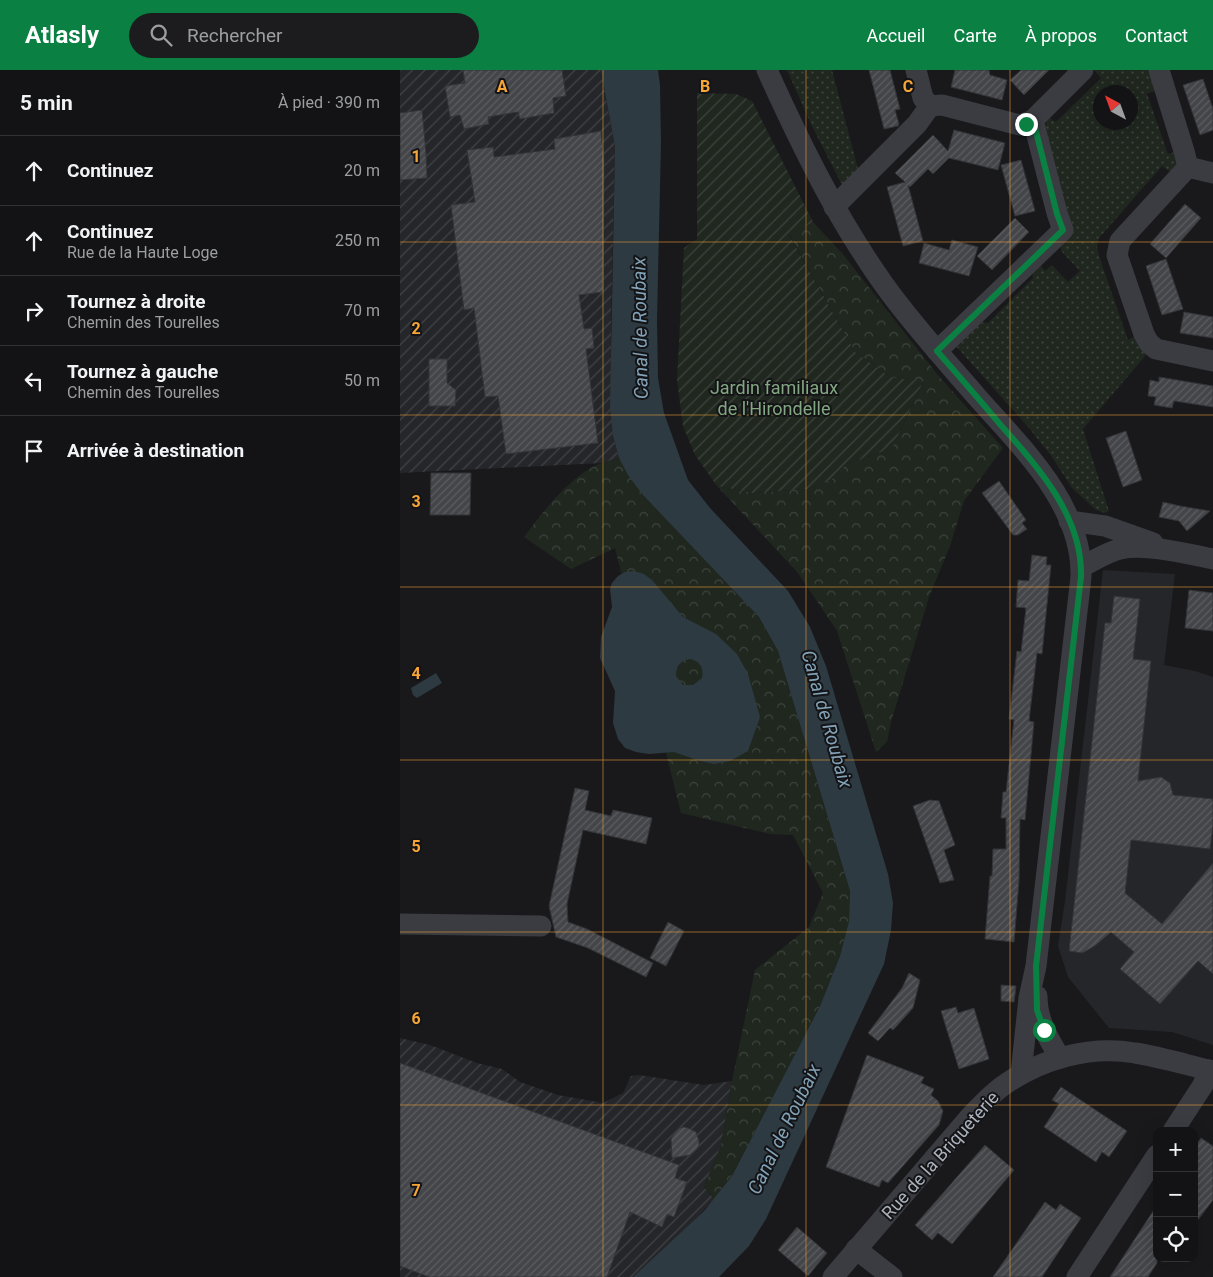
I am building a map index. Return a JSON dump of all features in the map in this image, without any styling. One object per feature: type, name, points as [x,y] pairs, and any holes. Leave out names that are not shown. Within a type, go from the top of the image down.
[{"type":"street","points":[[767,70],[808,158],[834,207],[885,286],[937,351],[1036,466],[1054,492],[1077,541],[1081,567],[1036,966],[1029,998],[1021,1074]]},
{"type":"street","points":[[916,70],[923,98],[930,106]]},
{"type":"street","points":[[834,207],[917,124],[930,106],[942,105],[1020,125],[1033,120],[1083,70]]},
{"type":"street","points":[[1158,70],[1188,167]]},
{"type":"street","points":[[937,351],[1063,230],[1057,214],[1033,120]]},
{"type":"street","points":[[1188,167],[1213,173]]},
{"type":"street","points":[[1188,167],[1120,240],[1117,255],[1144,334],[1149,342],[1156,349],[1213,361]]},
{"type":"street","points":[[1069,521],[1116,529],[1168,550]]},
{"type":"street","points":[[1081,567],[1121,548],[1131,547],[1168,550],[1213,559]]},
{"type":"street","points":[[400,924],[541,926]]},
{"type":"street","points":[[1036,966],[1037,1010],[1041,1023],[1060,1058]]},
{"type":"street","name":"Rue de la Briqueterie","points":[[833,1277],[968,1119],[990,1096],[1021,1074],[1060,1058],[1096,1051],[1133,1052],[1211,1071]]},
{"type":"street","points":[[1176,1127],[1211,1071]]},
{"type":"street","points":[[1077,1277],[1153,1161]]},
{"type":"street","points":[[856,1249],[892,1277]]},
{"type":"shaded area","points":[[400,70],[601,70],[615,147],[611,324],[613,436],[619,458],[602,463],[400,473]]},
{"type":"shaded area","points":[[1103,570],[1175,574],[1164,665],[1195,671],[1213,677],[1213,1045],[1172,1032],[1109,1028],[1068,977],[1058,946],[1065,901]]},
{"type":"shaded area","points":[[400,1038],[430,1045],[477,1063],[502,1069],[520,1082],[558,1095],[603,1103],[623,1093],[631,1076],[639,1075],[704,1085],[732,1081],[721,1146],[704,1187],[714,1199],[687,1228],[633,1277],[400,1277]]},
{"type":"green space","points":[[787,70],[832,70],[858,169],[842,185],[811,124]]},
{"type":"green space","points":[[1094,70],[1152,70],[1158,89],[1147,94],[1168,154],[1179,151],[1180,161],[1173,174],[1162,166],[1099,238],[1097,247],[1128,340],[1139,334],[1146,355],[1083,429],[1109,511],[1105,513],[1096,510],[1072,488],[1052,457],[1029,428],[956,346],[979,322],[988,323],[1033,278],[1032,270],[1039,263],[1045,271],[1052,265],[1068,282],[1080,271],[1062,252],[1060,246],[1044,131],[1047,119],[1049,117],[1055,122],[1058,120],[1093,86],[1093,130],[1138,130],[1138,85],[1094,85],[1101,78]]},
{"type":"green space","name":"Jardin familiaux de l'Hirondelle","points":[[697,93],[736,94],[752,101],[813,222],[789,235],[855,352],[890,377],[923,382],[892,448],[847,464],[831,480],[808,489],[753,493],[717,486],[695,455],[683,426],[677,380],[684,248],[697,239]]},
{"type":"green space","points":[[813,222],[842,253],[937,374],[1003,448],[964,501],[950,546],[929,597],[891,722],[887,742],[876,752],[837,631],[798,573],[717,486],[753,493],[808,489],[831,480],[847,464],[892,448],[923,383],[890,377],[855,352],[789,234]]},
{"type":"green space","points":[[619,458],[642,494],[759,617],[778,651],[850,891],[849,921],[840,956],[820,1006],[732,1176],[714,1199],[704,1187],[721,1146],[732,1081],[755,970],[809,927],[823,893],[793,835],[770,834],[681,813],[615,548],[571,569],[524,537],[552,501],[568,485],[594,466]]},
{"type":"water","name":"Canal de Roubaix","points":[[601,70],[658,70],[661,142],[657,320],[658,378],[664,413],[688,480],[710,508],[788,591],[810,627],[826,666],[888,874],[893,903],[891,930],[884,964],[766,1219],[749,1246],[719,1277],[633,1277],[704,1211],[732,1176],[820,1006],[840,956],[849,921],[850,891],[778,651],[759,617],[642,494],[628,475],[619,458],[613,436],[610,408],[615,147]]},
{"type":"water","points":[[634,571],[644,574],[652,580],[683,617],[716,634],[737,654],[748,674],[760,717],[748,751],[730,761],[714,764],[674,752],[649,754],[636,752],[625,748],[618,739],[613,723],[615,691],[600,658],[601,637],[612,607],[610,589],[618,576],[625,572]],"holes":[[[690,659],[696,661],[700,666],[702,678],[693,685],[683,685],[676,676],[677,669],[679,664]]]},
{"type":"water","points":[[436,673],[442,683],[417,698],[413,695],[411,688]]},
{"type":"building","points":[[463,70],[562,70],[566,96],[553,98],[554,113],[520,119],[518,112],[488,117],[489,124],[464,129],[460,115],[450,117],[445,86],[465,83]]},
{"type":"building","points":[[869,70],[890,70],[900,109],[895,110],[898,126],[884,129]]},
{"type":"building","points":[[955,70],[989,70],[990,75],[1007,80],[1002,100],[951,87]]},
{"type":"building","points":[[1021,70],[1049,70],[1024,95],[1010,80]]},
{"type":"building","points":[[1203,79],[1213,109],[1213,130],[1200,135],[1183,85]]},
{"type":"building","points":[[422,110],[427,178],[400,180],[400,113]]},
{"type":"building","points":[[954,130],[1005,143],[998,170],[949,158],[933,174],[928,169],[910,187],[908,185],[923,241],[903,246],[887,187],[905,182],[895,173],[933,135],[948,151]]},
{"type":"building","points":[[601,131],[604,161],[603,292],[579,295],[584,329],[592,328],[594,348],[586,349],[598,443],[506,454],[498,396],[485,397],[474,308],[464,310],[451,205],[475,202],[467,150],[493,147],[494,157],[555,149],[554,139]]},
{"type":"building","points":[[1021,160],[1035,211],[1015,216],[1001,165]]},
{"type":"building","points":[[1185,204],[1201,218],[1166,258],[1150,244]]},
{"type":"building","points":[[1015,218],[1029,232],[992,270],[977,256]]},
{"type":"building","points":[[952,240],[978,247],[969,276],[919,263],[924,243],[949,250]]},
{"type":"building","points":[[1166,259],[1183,309],[1162,315],[1146,266]]},
{"type":"building","points":[[1184,312],[1213,317],[1213,338],[1180,333]]},
{"type":"building","points":[[429,359],[447,359],[447,383],[456,390],[455,406],[429,406]]},
{"type":"building","points":[[1159,377],[1213,386],[1213,407],[1174,401],[1172,408],[1154,405],[1156,397],[1148,396],[1150,380],[1159,382]]},
{"type":"building","points":[[1126,431],[1142,480],[1123,487],[1106,438]]},
{"type":"building","points":[[431,473],[471,473],[470,515],[430,515]]},
{"type":"building","points":[[999,481],[1026,520],[1022,523],[1027,529],[1018,535],[1013,535],[982,493]]},
{"type":"building","points":[[1163,502],[1210,511],[1187,531],[1179,521],[1159,517]]},
{"type":"building","points":[[1032,555],[1047,557],[1046,565],[1051,565],[1042,654],[1037,653],[1029,721],[1034,722],[1025,820],[1020,819],[1019,881],[1014,942],[985,939],[993,849],[1006,849],[1006,818],[1001,818],[1003,792],[1006,792],[1014,720],[1009,719],[1017,651],[1021,652],[1026,608],[1016,607],[1018,580],[1029,581]]},
{"type":"building","points":[[1189,590],[1213,593],[1213,631],[1185,628]]},
{"type":"building","points":[[1114,596],[1140,599],[1133,659],[1151,661],[1138,781],[1161,777],[1170,783],[1173,795],[1213,799],[1213,825],[1210,849],[1131,840],[1125,893],[1162,924],[1213,863],[1213,974],[1198,961],[1160,1004],[1120,969],[1134,952],[1111,932],[1096,945],[1082,953],[1069,951],[1105,623],[1111,623]]},
{"type":"building","points":[[575,788],[589,791],[585,810],[611,816],[613,810],[652,818],[646,844],[583,830],[567,904],[568,922],[587,929],[653,963],[646,977],[588,948],[556,937],[549,906]]},
{"type":"building","points":[[930,800],[939,801],[955,845],[944,850],[954,880],[940,883],[913,806]]},
{"type":"building","points":[[668,922],[684,931],[666,966],[650,958]]},
{"type":"building","points":[[909,973],[920,980],[913,1008],[893,1030],[890,1028],[878,1041],[868,1033],[902,988]]},
{"type":"building","points":[[1001,985],[1016,986],[1014,1002],[1001,1001]]},
{"type":"building","points":[[956,1007],[958,1013],[974,1008],[989,1059],[959,1069],[941,1011]]},
{"type":"building","points":[[867,1055],[924,1077],[921,1083],[934,1089],[931,1095],[938,1101],[943,1111],[939,1125],[888,1183],[882,1180],[879,1187],[826,1167]]},
{"type":"building","points":[[400,1063],[679,1165],[675,1178],[687,1182],[674,1217],[667,1214],[662,1227],[630,1212],[607,1277],[429,1277],[400,1266]]},
{"type":"building","points":[[1061,1087],[1127,1131],[1109,1157],[1102,1152],[1096,1162],[1044,1127],[1059,1104],[1052,1100]]},
{"type":"building","points":[[684,1127],[696,1132],[699,1145],[690,1155],[672,1158],[671,1139],[679,1128]]},
{"type":"building","points":[[1201,1138],[1213,1146],[1213,1200],[1198,1220],[1198,1172],[1198,1142]]},
{"type":"building","points":[[985,1145],[1014,1170],[952,1244],[938,1233],[932,1240],[915,1225]]},
{"type":"building","points":[[1045,1202],[1056,1210],[1060,1204],[1081,1218],[1042,1277],[993,1277]]},
{"type":"building","points":[[1153,1211],[1153,1262],[1157,1263],[1148,1277],[1110,1277]]},
{"type":"building","points":[[797,1227],[827,1253],[808,1276],[778,1250]]},
{"type":"route","points":[[1026,124],[1033,120],[1057,214],[1063,230],[1059,236],[1041,250],[937,351],[1015,440],[1046,479],[1069,521],[1081,557],[1081,577],[1036,966],[1037,1010],[1044,1030]]}]
